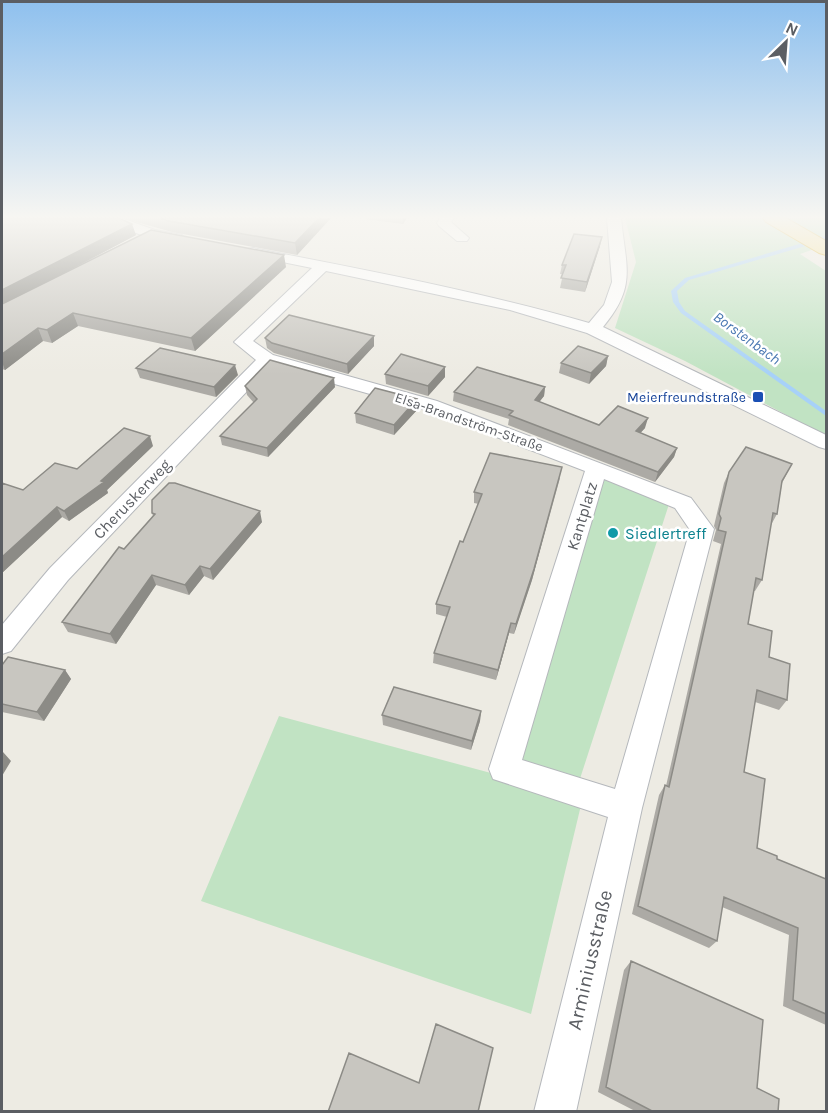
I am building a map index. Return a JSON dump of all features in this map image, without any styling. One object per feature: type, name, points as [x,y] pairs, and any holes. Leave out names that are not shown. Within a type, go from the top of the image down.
[{"type":"street","name":"Elsa-Brandström-Straße","points":[[319,270],[243,342],[267,359],[430,405],[597,468]]},
{"type":"street","points":[[347,270],[514,306],[593,329],[826,443]]},
{"type":"street","points":[[593,329],[612,306],[620,282],[619,270]]},
{"type":"street","name":"Cheruskerweg","points":[[2,643],[59,574],[267,359]]},
{"type":"street","name":"Kantplatz","points":[[597,468],[682,503],[702,529],[626,808],[504,769],[597,468]]},
{"type":"street","name":"Arminiusstraße","points":[[555,1112],[626,808]]},
{"type":"green space","points":[[633,270],[824,270],[826,436],[685,361],[615,328]]},
{"type":"green space","points":[[597,469],[671,498],[576,791],[504,769]]},
{"type":"green space","points":[[279,716],[502,776],[582,801],[531,1014],[201,901]]},
{"type":"building","points":[[2,270],[42,270],[2,290]]},
{"type":"building","points":[[71,270],[267,270],[191,338],[73,313],[47,330],[38,328],[2,354],[2,304]]},
{"type":"building","points":[[564,270],[591,270],[587,282],[561,278]]},
{"type":"building","points":[[289,315],[374,336],[347,364],[272,343],[265,338]]},
{"type":"building","points":[[578,346],[608,356],[591,373],[561,363]]},
{"type":"building","points":[[160,348],[235,365],[214,387],[136,368]]},
{"type":"building","points":[[401,354],[445,367],[428,386],[385,374]]},
{"type":"building","points":[[270,360],[334,378],[267,448],[220,436],[257,399],[245,386]]},
{"type":"building","points":[[477,367],[545,387],[535,400],[599,425],[618,406],[648,418],[636,431],[677,448],[658,472],[509,415],[513,411],[454,392]]},
{"type":"building","points":[[375,388],[417,399],[394,425],[355,413]]},
{"type":"building","points":[[124,428],[150,436],[101,481],[104,482],[64,511],[57,507],[2,557],[2,483],[23,490],[55,463],[77,469]]},
{"type":"building","points":[[746,447],[792,464],[782,481],[777,514],[773,513],[762,580],[756,578],[748,624],[772,631],[769,657],[790,664],[787,700],[757,690],[744,772],[765,779],[757,848],[777,856],[777,859],[826,879],[826,1014],[793,1000],[798,928],[724,897],[717,941],[638,906],[665,785],[669,787],[726,532],[718,530],[721,518],[719,514],[729,472]]},
{"type":"building","points":[[490,453],[562,467],[534,569],[516,624],[511,623],[498,670],[434,653],[450,607],[436,604],[460,541],[463,542],[482,494],[474,492]]},
{"type":"building","points":[[169,483],[260,511],[210,569],[200,566],[185,585],[152,575],[110,634],[62,622],[119,547],[124,549],[155,514],[152,513],[152,500]]},
{"type":"building","points":[[8,657],[65,670],[37,712],[2,704],[2,665]]},
{"type":"building","points":[[394,687],[481,711],[472,741],[382,715]]},
{"type":"building","points":[[631,961],[763,1020],[757,1088],[779,1099],[778,1112],[654,1112],[606,1087]]},
{"type":"building","points":[[436,1024],[493,1048],[478,1112],[328,1112],[349,1053],[419,1083]]},
{"type":"waterway","name":"Borstenbach","points":[[718,270],[687,279],[674,291],[676,302],[683,312],[826,414]]},
{"type":"place","name":"Meierfreundstraße","points":[[758,397]]},
{"type":"place","name":"Siedlertreff","points":[[613,533]]}]
